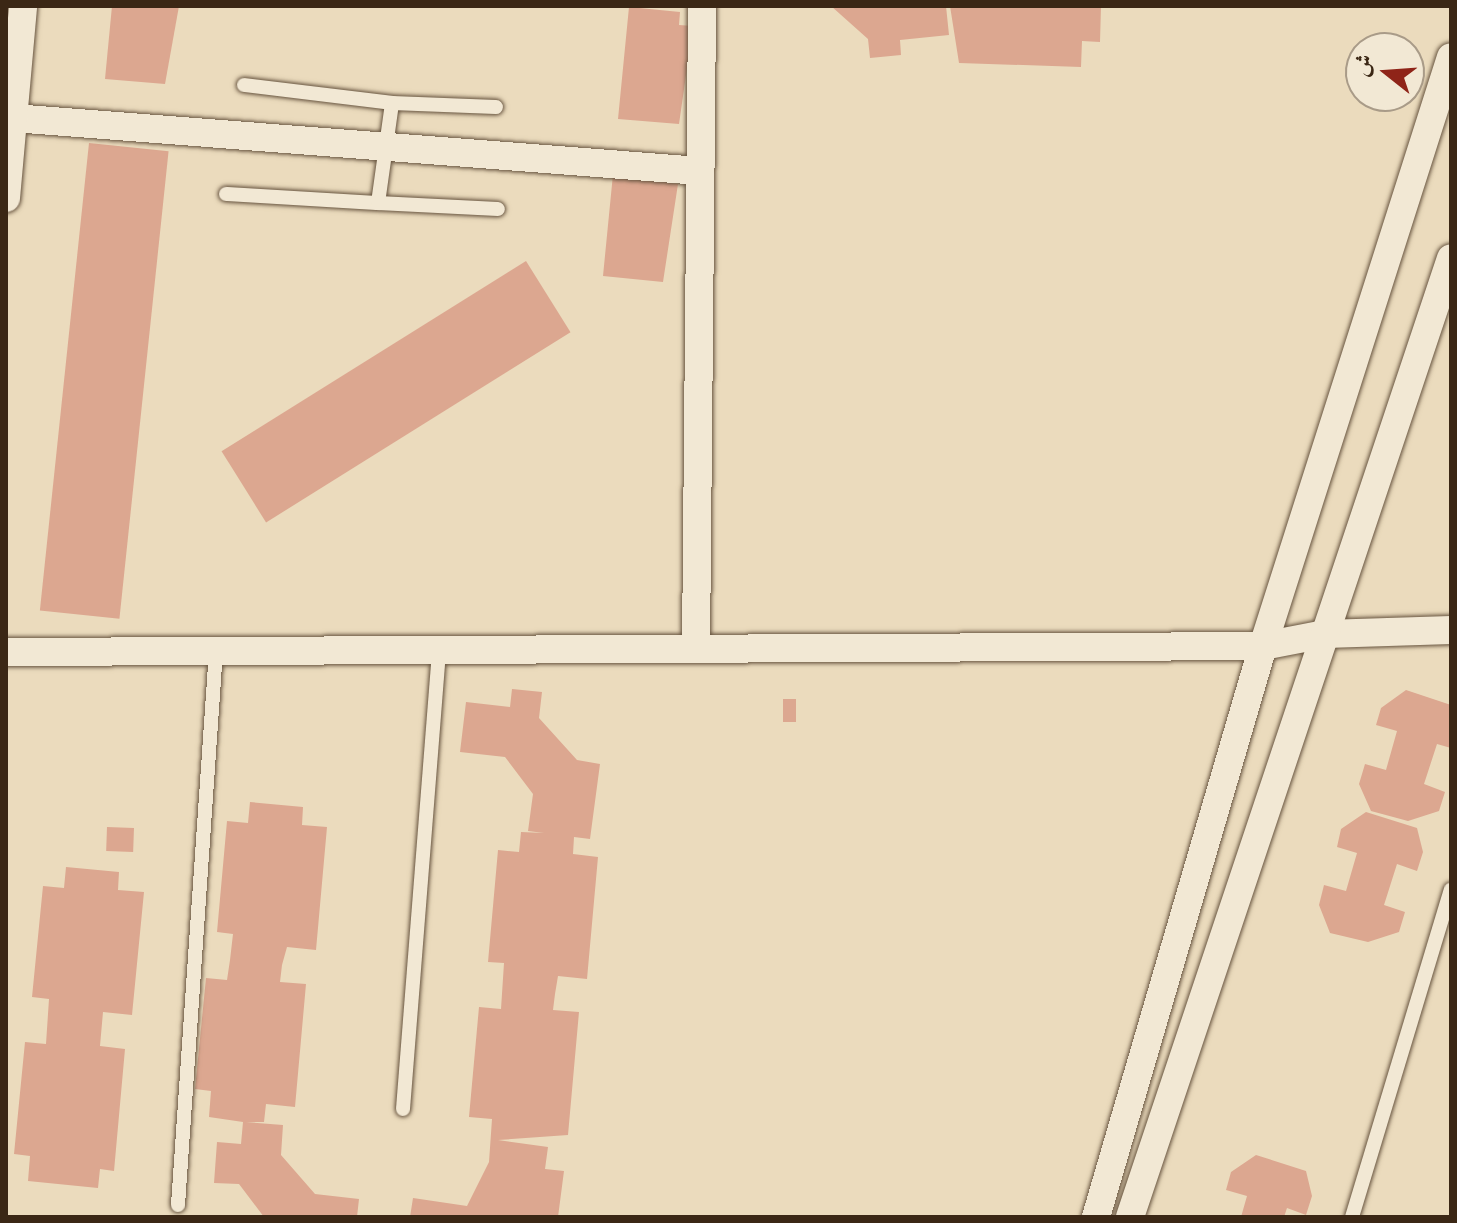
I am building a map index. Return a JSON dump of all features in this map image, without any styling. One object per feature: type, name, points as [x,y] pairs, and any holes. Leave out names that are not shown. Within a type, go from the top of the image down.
[{"type":"street","points":[[6,198],[23,6]]},
{"type":"street","points":[[696,648],[702,6]]},
{"type":"street","points":[[1096,1217],[1263,646],[1451,57]]},
{"type":"street","points":[[13,118],[700,171]]},
{"type":"street","points":[[1130,1217],[1451,258]]},
{"type":"street","points":[[6,652],[1263,646],[1325,634],[1451,630]]},
{"type":"lane","points":[[244,85],[392,103],[496,107]]},
{"type":"lane","points":[[378,203],[389,147],[392,103]]},
{"type":"lane","points":[[226,194],[498,209]]},
{"type":"lane","points":[[403,1109],[439,650]]},
{"type":"lane","points":[[178,1205],[216,651]]},
{"type":"lane","points":[[1352,1217],[1451,890]]},
{"type":"building","points":[[112,6],[179,6],[165,84],[105,79]]},
{"type":"building","points":[[831,6],[946,6],[949,35],[900,40],[901,55],[870,58],[868,39]]},
{"type":"building","points":[[950,6],[1101,6],[1100,42],[1082,41],[1081,67],[959,63]]},
{"type":"building","points":[[629,7],[680,12],[679,25],[693,26],[679,124],[618,119]]},
{"type":"building","points":[[89,143],[169,151],[119,619],[40,610]]},
{"type":"building","points":[[614,164],[665,169],[664,182],[678,184],[663,282],[603,276]]},
{"type":"building","points":[[526,261],[571,332],[266,522],[222,451]]},
{"type":"building","points":[[512,689],[542,692],[539,718],[577,760],[600,764],[590,839],[574,837],[573,854],[598,857],[587,979],[558,976],[553,1010],[579,1012],[568,1135],[498,1140],[548,1147],[545,1169],[564,1171],[558,1217],[410,1217],[413,1198],[467,1206],[489,1162],[492,1119],[469,1117],[479,1007],[501,1009],[504,963],[488,962],[498,850],[519,852],[521,832],[544,833],[528,831],[533,794],[505,757],[460,752],[466,702],[510,707]]},
{"type":"building","points":[[1406,690],[1451,705],[1451,748],[1437,744],[1424,784],[1445,792],[1439,811],[1408,821],[1371,811],[1359,784],[1365,764],[1386,770],[1397,731],[1376,725],[1381,708]]},
{"type":"building","points":[[783,699],[796,699],[796,722],[783,722]]},
{"type":"building","points":[[250,802],[303,807],[302,825],[327,827],[316,950],[287,947],[280,982],[306,984],[295,1107],[266,1104],[264,1122],[246,1122],[283,1125],[281,1155],[315,1194],[359,1199],[357,1217],[264,1217],[239,1184],[214,1183],[217,1142],[241,1144],[243,1122],[209,1117],[211,1091],[195,1089],[206,978],[227,980],[230,960],[233,934],[217,932],[227,821],[248,823]]},
{"type":"building","points":[[1366,812],[1417,828],[1423,852],[1417,871],[1397,864],[1384,905],[1405,912],[1399,932],[1368,942],[1330,933],[1319,905],[1324,885],[1346,891],[1357,853],[1337,847],[1341,829]]},
{"type":"building","points":[[107,827],[134,828],[133,852],[106,851]]},
{"type":"building","points":[[66,867],[119,872],[118,890],[144,892],[132,1015],[103,1012],[100,1046],[125,1049],[114,1171],[100,1169],[98,1188],[28,1181],[30,1156],[14,1154],[25,1042],[46,1044],[49,999],[32,997],[43,886],[64,888]]},
{"type":"building","points":[[1256,1155],[1306,1171],[1312,1196],[1306,1215],[1287,1208],[1284,1217],[1241,1217],[1247,1196],[1226,1190],[1231,1172]]}]
